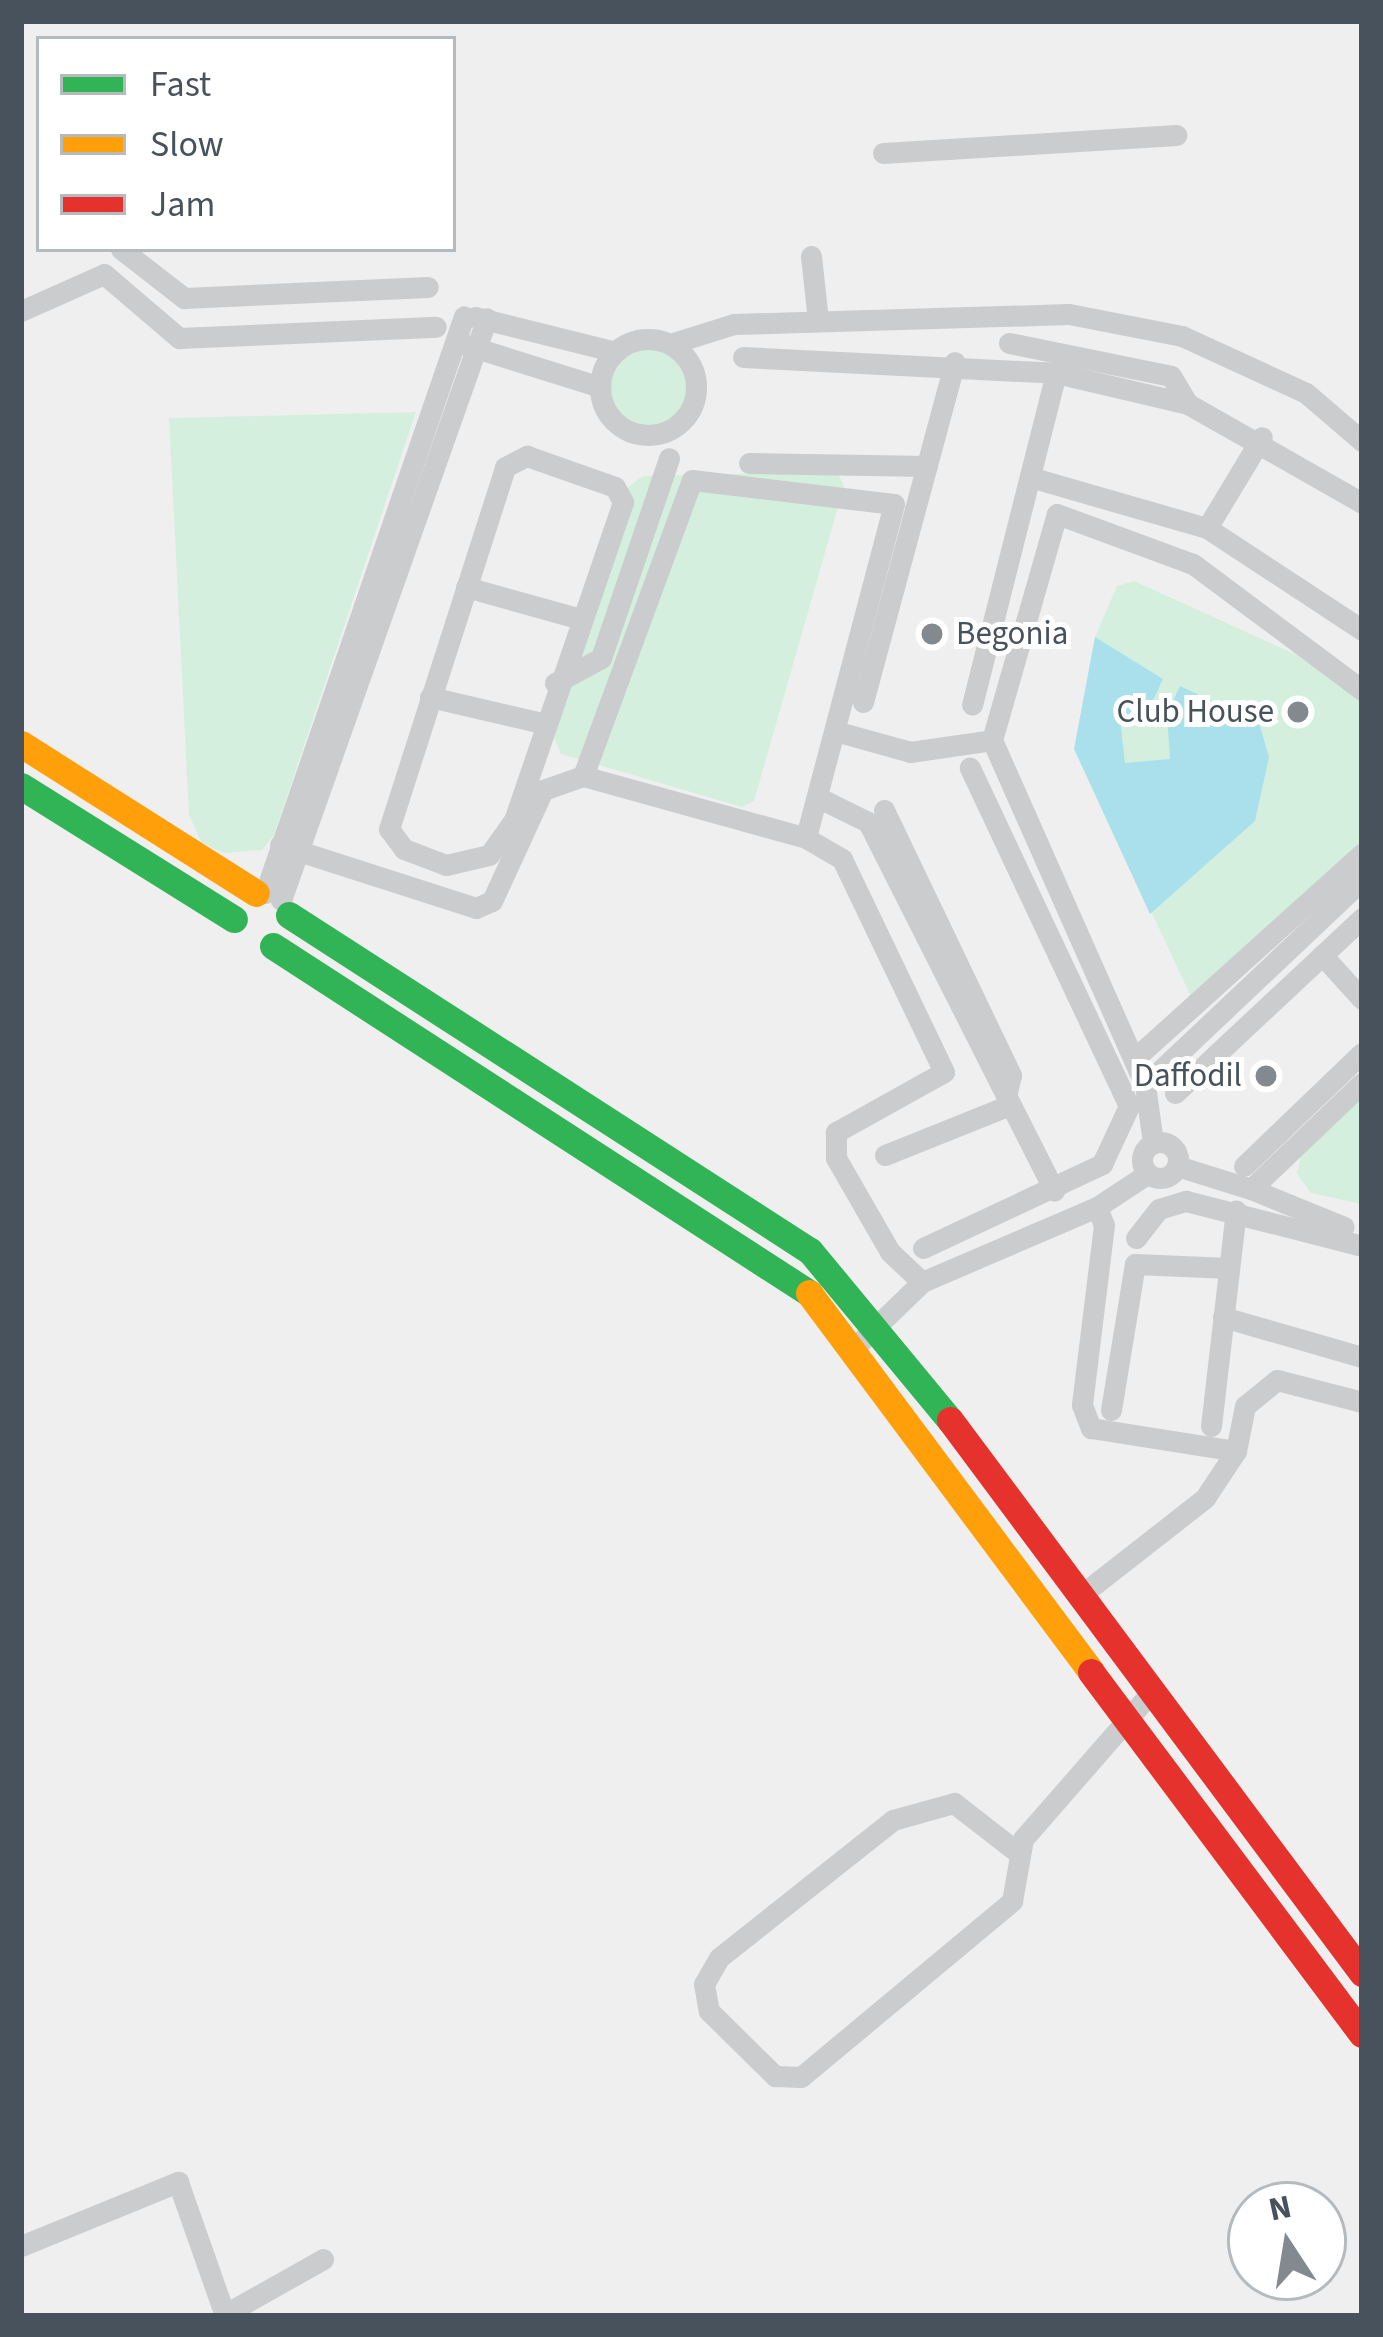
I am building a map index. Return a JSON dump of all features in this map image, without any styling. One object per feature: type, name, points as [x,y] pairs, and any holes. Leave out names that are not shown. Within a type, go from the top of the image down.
[{"type":"street","points":[[883,153],[1176,135]]},
{"type":"street","points":[[21,311],[104,274],[122,253],[184,298],[428,287]]},
{"type":"street","points":[[811,256],[818,320]]},
{"type":"street","points":[[104,274],[179,338],[436,327],[476,317],[616,352]]},
{"type":"street","points":[[1012,314],[1009,347],[1171,376],[1188,404]]},
{"type":"street","points":[[600,386],[616,352],[641,340],[670,344],[720,326],[1012,314],[1182,336],[1306,393],[1362,441]]},
{"type":"street","points":[[273,946],[273,900],[370,591],[476,317]]},
{"type":"street","points":[[436,327],[466,345],[600,386],[618,424],[657,434],[685,418],[697,388],[670,344]]},
{"type":"street","points":[[290,849],[396,599],[466,345]]},
{"type":"street","points":[[743,357],[955,362],[1056,374],[1188,404],[1262,437],[1362,503]]},
{"type":"street","points":[[862,702],[955,362]]},
{"type":"street","points":[[972,705],[1056,374]]},
{"type":"street","points":[[657,434],[687,481],[894,504],[806,838]]},
{"type":"street","points":[[1207,527],[1262,437]]},
{"type":"street","points":[[527,457],[623,494],[577,618],[501,843],[476,864],[446,865],[391,840],[389,829],[505,467],[527,457]]},
{"type":"street","points":[[555,683],[580,679],[601,658],[669,458]]},
{"type":"street","points":[[749,464],[927,466]]},
{"type":"street","points":[[1030,477],[1207,527],[1362,630]]},
{"type":"street","points":[[583,776],[687,481]]},
{"type":"street","points":[[1148,1174],[1153,1143],[1145,1085],[992,740],[1057,514],[1193,564],[1362,690]]},
{"type":"street","points":[[466,587],[577,618]]},
{"type":"street","points":[[370,591],[396,599]]},
{"type":"street","points":[[430,697],[542,723]]},
{"type":"street","points":[[835,731],[910,752],[992,740]]},
{"type":"street","points":[[21,744],[273,900],[810,1251],[879,1324],[1362,1973]]},
{"type":"street","points":[[922,1248],[1054,1191],[1116,1145],[1127,1091],[970,768]]},
{"type":"street","points":[[290,849],[485,908],[543,790],[583,776],[806,838],[842,860],[944,1072],[836,1132],[832,1145],[890,1252],[922,1282]]},
{"type":"street","points":[[21,786],[234,919],[246,943],[273,946],[803,1285],[1362,2034]]},
{"type":"street","points":[[817,797],[868,822],[1054,1191]]},
{"type":"street","points":[[884,810],[1011,1075],[1008,1101]]},
{"type":"street","points":[[1134,1059],[1362,854]]},
{"type":"street","points":[[1145,1085],[1362,880]]},
{"type":"street","points":[[234,919],[273,900]]},
{"type":"street","points":[[1174,1093],[1362,918]]},
{"type":"street","points":[[1322,956],[1362,999]]},
{"type":"street","points":[[1244,1166],[1362,1053]]},
{"type":"street","points":[[1251,1189],[1362,1083]]},
{"type":"street","points":[[885,1155],[1008,1101]]},
{"type":"street","points":[[1153,1143],[1174,1149],[1177,1166]]},
{"type":"street","points":[[854,1348],[922,1282],[1097,1207],[1148,1174],[1177,1166],[1362,1233]]},
{"type":"street","points":[[1136,1238],[1175,1203],[1236,1210],[1362,1246]]},
{"type":"street","points":[[1097,1207],[1105,1225],[1084,1417],[1106,1436],[1236,1451]]},
{"type":"street","points":[[1211,1426],[1236,1210]]},
{"type":"street","points":[[1111,1410],[1135,1264],[1229,1268]]},
{"type":"street","points":[[1223,1317],[1362,1357]]},
{"type":"street","points":[[1081,1595],[1216,1487],[1236,1451],[1245,1406],[1277,1381],[1362,1402]]},
{"type":"street","points":[[1017,1852],[954,1802],[893,1820],[719,1958],[704,1984],[710,2012],[776,2076],[801,2077],[1012,1901],[1017,1852],[1152,1691]]},
{"type":"street","points":[[21,2246],[178,2182],[222,2313],[323,2259]]},
{"type":"green space","points":[[649,345],[680,357],[692,388],[680,419],[649,431],[618,419],[606,388],[618,357]]},
{"type":"green space","points":[[416,412],[274,835],[262,850],[224,853],[202,843],[189,815],[169,418]]},
{"type":"green space","points":[[837,472],[844,486],[754,801],[742,807],[561,754],[554,738],[628,487],[643,476]]},
{"type":"green space","points":[[1134,581],[1321,666],[1362,700],[1362,850],[1194,1003],[1075,749],[1095,637],[1117,586]]},
{"type":"green space","points":[[1362,1094],[1362,1204],[1311,1193],[1297,1174],[1302,1151]]},
{"type":"water","points":[[1095,637],[1163,679],[1150,707],[1120,719],[1125,763],[1170,759],[1167,714],[1180,686],[1259,723],[1269,757],[1255,821],[1150,914],[1074,749]]},
{"type":"traffic: fast","points":[[21,786],[234,919]]},
{"type":"traffic: fast","points":[[289,915],[810,1251],[950,1420]]},
{"type":"traffic: fast","points":[[273,946],[809,1293]]},
{"type":"traffic: slow","points":[[21,744],[256,893]]},
{"type":"traffic: slow","points":[[809,1293],[1091,1672]]},
{"type":"traffic: jam","points":[[950,1420],[1362,1973]]},
{"type":"traffic: jam","points":[[1091,1672],[1362,2034]]},
{"type":"place","name":"Begonia","points":[[932,634]]},
{"type":"place","name":"Club House","points":[[1298,712]]},
{"type":"place","name":"Daffodil","points":[[1266,1076]]}]
